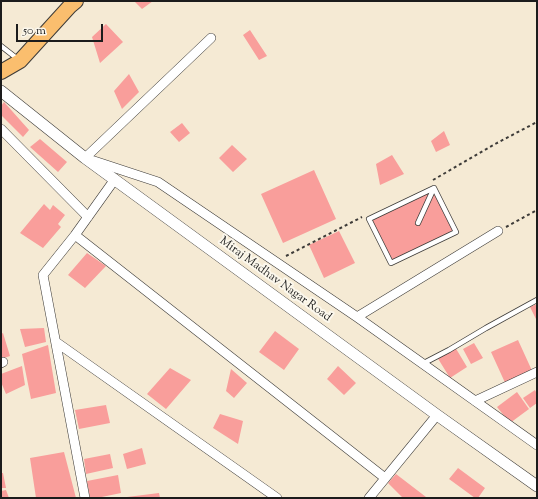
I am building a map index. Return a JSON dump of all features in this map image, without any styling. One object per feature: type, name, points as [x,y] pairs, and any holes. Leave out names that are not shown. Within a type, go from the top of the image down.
[{"type":"main road","points":[[1,72],[20,61],[70,3]]},
{"type":"street","points":[[211,38],[85,158],[158,182],[357,316],[537,445]]},
{"type":"street","name":"Miraj Madhav Nagar Road","points":[[1,91],[85,158],[437,415],[537,486]]},
{"type":"street","points":[[1,129],[88,217]]},
{"type":"street","points":[[85,498],[43,275],[76,235],[115,180]]},
{"type":"street","points":[[357,316],[498,231]]},
{"type":"street","points":[[76,235],[385,478]]},
{"type":"street","points":[[56,342],[277,498]]},
{"type":"street","points":[[475,401],[537,372]]},
{"type":"street","points":[[369,498],[437,415]]},
{"type":"lane","points":[[1,46],[20,61]]},
{"type":"lane","points":[[434,188],[456,232],[391,264],[369,219],[434,188]]},
{"type":"lane","points":[[418,223],[434,188]]},
{"type":"lane","points":[[424,363],[537,300]]},
{"type":"path","points":[[497,143],[537,122]]},
{"type":"path","points":[[498,231],[537,210]]},
{"type":"building","points":[[134,1],[153,1],[142,9]]},
{"type":"building","points":[[106,24],[123,42],[100,63],[92,37]]},
{"type":"building","points":[[250,30],[267,56],[259,60],[243,35]]},
{"type":"building","points":[[129,74],[139,92],[122,109],[114,91]]},
{"type":"building","points":[[4,102],[29,130],[23,137],[1,115],[1,106]]},
{"type":"building","points":[[182,123],[190,133],[179,142],[170,132]]},
{"type":"building","points":[[444,131],[450,145],[436,152],[431,141]]},
{"type":"building","points":[[40,139],[67,162],[58,172],[30,147]]},
{"type":"building","points":[[232,145],[247,159],[233,172],[219,158]]},
{"type":"building","points":[[392,155],[404,174],[380,185],[376,164]]},
{"type":"building","points":[[314,170],[336,219],[283,243],[261,194]]},
{"type":"building","points":[[434,188],[456,232],[391,263],[369,219]]},
{"type":"building","points":[[44,204],[50,210],[53,205],[65,215],[58,224],[61,227],[43,248],[20,233]]},
{"type":"building","points":[[339,231],[355,263],[324,278],[309,245]]},
{"type":"building","points":[[87,253],[106,266],[85,288],[68,275]]},
{"type":"building","points":[[537,304],[537,321],[530,307]]},
{"type":"building","points":[[44,328],[46,342],[25,347],[20,329]]},
{"type":"building","points":[[275,331],[299,349],[284,370],[259,352]]},
{"type":"building","points":[[3,333],[10,356],[1,359],[1,334]]},
{"type":"building","points":[[518,340],[534,375],[507,387],[491,352]]},
{"type":"building","points":[[474,343],[483,358],[471,364],[463,349]]},
{"type":"building","points":[[48,345],[56,393],[31,399],[22,354]]},
{"type":"building","points":[[455,347],[467,367],[450,378],[437,357]]},
{"type":"building","points":[[22,366],[25,385],[6,394],[1,382],[1,374]]},
{"type":"building","points":[[338,366],[356,383],[344,395],[327,379]]},
{"type":"building","points":[[170,368],[191,380],[166,409],[147,394]]},
{"type":"building","points":[[231,369],[247,383],[234,398],[226,391]]},
{"type":"building","points":[[535,390],[537,394],[537,403],[530,408],[523,398]]},
{"type":"building","points":[[517,392],[529,409],[510,423],[497,407]]},
{"type":"building","points":[[106,405],[110,423],[79,429],[75,410]]},
{"type":"building","points":[[220,414],[243,421],[238,444],[213,428]]},
{"type":"building","points":[[142,448],[146,464],[127,469],[123,454]]},
{"type":"building","points":[[64,452],[76,498],[36,498],[30,458]]},
{"type":"building","points":[[110,454],[113,468],[86,474],[84,459]]},
{"type":"building","points":[[458,468],[485,488],[478,498],[475,498],[449,479]]},
{"type":"building","points":[[1,473],[3,473],[6,488],[1,488]]},
{"type":"building","points":[[396,474],[426,497],[403,498],[388,483]]},
{"type":"building","points":[[118,475],[121,493],[90,498],[87,481]]},
{"type":"building","points":[[6,490],[9,498],[1,498],[1,491]]},
{"type":"building","points":[[159,493],[160,498],[127,498],[127,497]]}]
